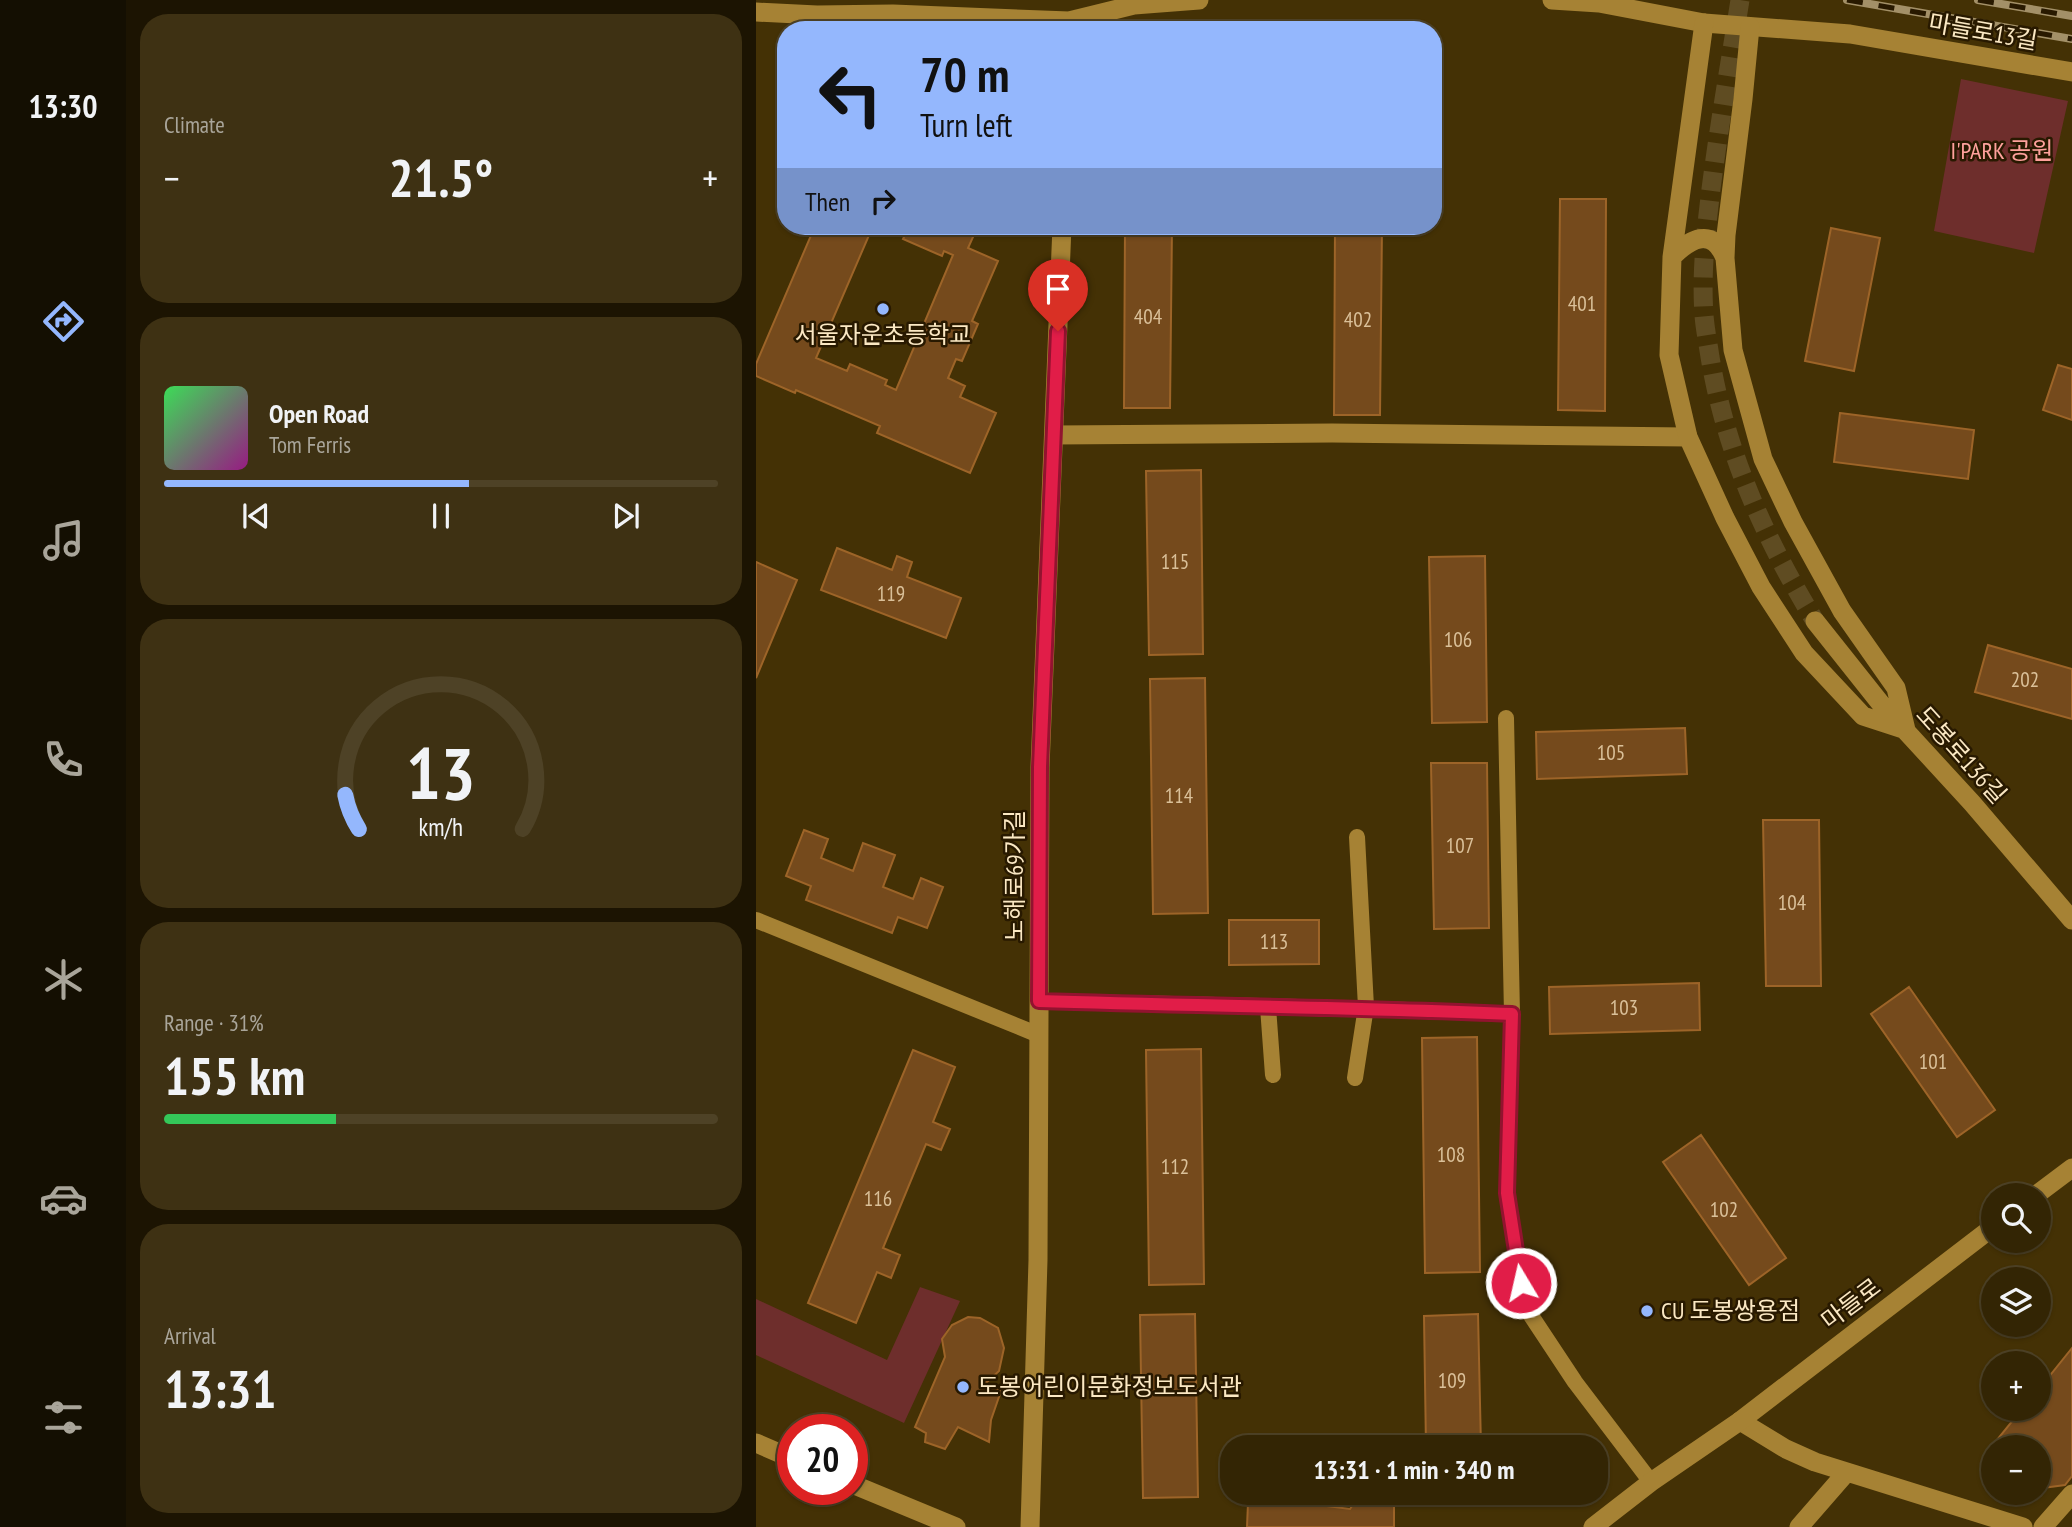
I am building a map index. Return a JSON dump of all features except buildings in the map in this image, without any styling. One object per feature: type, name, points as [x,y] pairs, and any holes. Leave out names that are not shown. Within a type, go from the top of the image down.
[{"type":"street","points":[[1082,21],[1135,5],[1199,0]]},
{"type":"street","name":"마들로13길","points":[[1552,0],[1599,3],[1704,23],[1850,34],[2072,72]]},
{"type":"street","points":[[756,12],[817,15],[892,14],[1005,21]]},
{"type":"street","points":[[1704,23],[1672,257],[1669,355],[1688,437],[1725,518],[1761,587],[1804,653],[1863,716],[1906,730]]},
{"type":"street","points":[[1750,27],[1726,258],[1733,350],[1763,459],[1793,522],[1842,611],[1896,688],[1906,730]]},
{"type":"street","name":"노해로69가길","points":[[1030,1527],[1038,1260],[1040,767],[1062,235]]},
{"type":"street","points":[[1672,257],[1689,242],[1702,238],[1715,242],[1726,258]]},
{"type":"street","points":[[1054,435],[1332,433],[1688,437]]},
{"type":"street","name":"도봉로136길","points":[[1815,621],[1852,669],[2072,920]]},
{"type":"street","points":[[2051,1184],[2072,1168]]},
{"type":"street","name":"마들로","points":[[1592,1527],[1740,1420],[1981,1236]]},
{"type":"street","points":[[1740,1420],[1786,1449],[1846,1473],[2023,1527]]},
{"type":"street","points":[[756,1443],[777,1452]]},
{"type":"street","points":[[1799,1527],[1846,1473]]},
{"type":"street","points":[[868,1491],[956,1527]]},
{"type":"street","points":[[2043,1527],[2072,1494]]},
{"type":"lane","points":[[1506,718],[1512,1014],[1507,1193],[1524,1305],[1575,1382],[1651,1482]]},
{"type":"lane","points":[[1354,1078],[1366,1007],[1357,837]]},
{"type":"lane","points":[[756,920],[1039,1035]]},
{"type":"lane","points":[[1039,1001],[1366,1007],[1512,1014]]},
{"type":"lane","points":[[1268,1007],[1273,1075]]},
{"type":"green space","name":"I'PARK 공원","points":[[1961,79],[2068,101],[2034,253],[1934,231]]},
{"type":"green space","points":[[920,1287],[960,1301],[904,1423],[756,1355],[756,1299],[887,1360]]},
{"type":"tunnel","points":[[1740,0],[1707,220],[1703,283],[1705,326],[1717,393],[1737,461],[1764,527],[1815,621]]},
{"type":"railway","points":[[1847,0],[2072,39]]},
{"type":"railway","points":[[1978,0],[2072,16]]},
{"type":"place","name":"서울자운초등학교","points":[[883,309]]},
{"type":"place","name":"CU 도봉쌍용점","points":[[1647,1311]]},
{"type":"place","name":"도봉어린이문화정보도서관","points":[[963,1387]]},
{"type":"route","points":[[1058,331],[1040,767],[1039,1001],[1366,1007],[1512,1014],[1507,1193],[1521,1283]]}]
